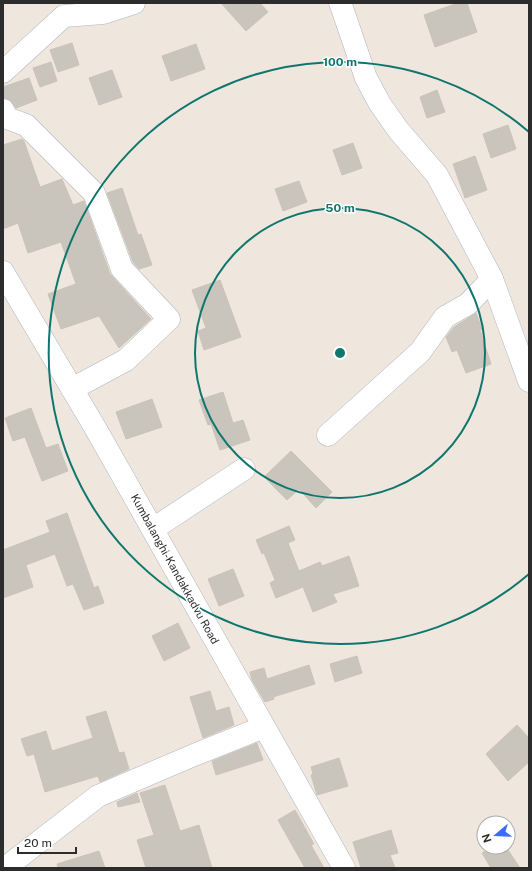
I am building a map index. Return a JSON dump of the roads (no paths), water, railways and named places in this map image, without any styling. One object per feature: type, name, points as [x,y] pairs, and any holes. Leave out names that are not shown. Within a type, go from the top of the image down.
[{"type":"street","points":[[3,72],[64,16],[103,13],[134,3]]},
{"type":"street","points":[[340,3],[366,78],[380,104],[399,131],[436,175],[492,278],[529,381]]},
{"type":"street","points":[[3,110],[7,118],[26,125],[94,193],[122,269],[169,319],[126,360],[72,389]]},
{"type":"street","name":"Kumbalanghi-Kandakkadvu Road","points":[[3,272],[153,529],[344,868]]},
{"type":"street","points":[[328,435],[420,352],[445,317],[468,304],[492,278]]},
{"type":"street","points":[[153,529],[244,469]]},
{"type":"street","points":[[6,868],[98,796],[264,727]]}]
